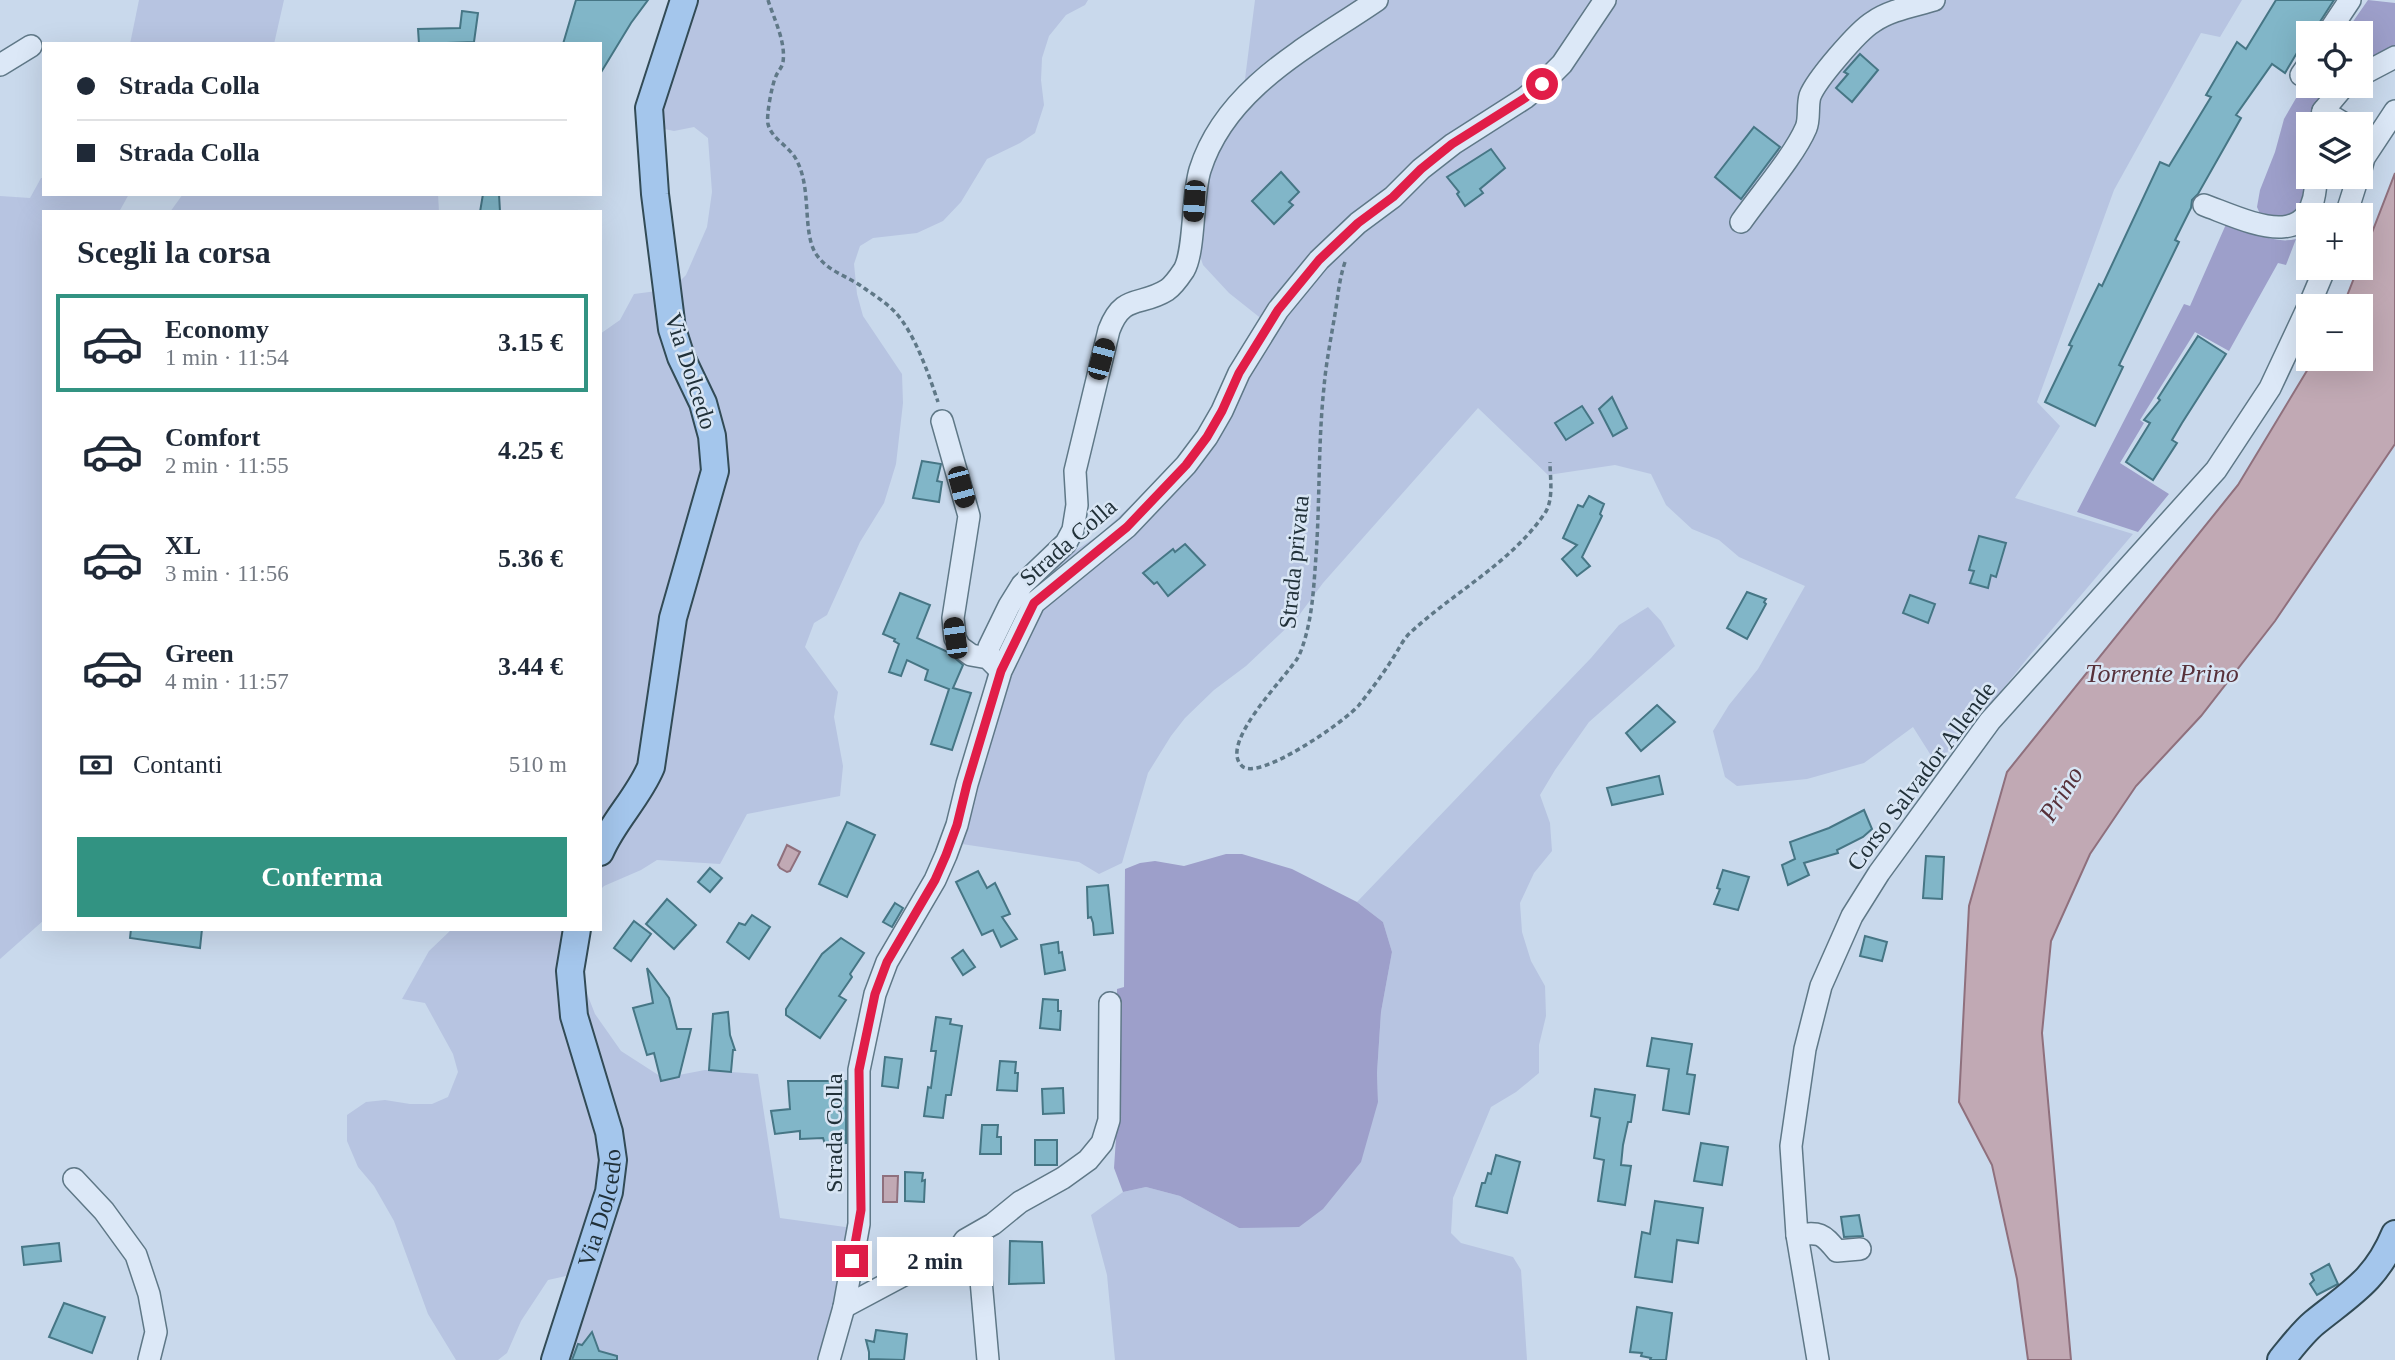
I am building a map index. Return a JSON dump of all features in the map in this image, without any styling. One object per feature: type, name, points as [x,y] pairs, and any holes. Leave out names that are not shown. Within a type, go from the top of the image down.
[{"type":"main road","name":"Via Dolcedo","points":[[602,848],[642,787],[651,767],[673,618],[715,471],[712,436],[703,403],[681,357],[673,329],[655,194],[649,108],[684,0]]},
{"type":"main road","name":"Via Dolcedo","points":[[555,1360],[609,1192],[612,1167],[609,1132],[574,1017],[570,971],[576,931]]},
{"type":"main road","points":[[2281,1360],[2312,1324],[2346,1300],[2371,1275],[2386,1255],[2395,1234]]},
{"type":"street","points":[[995,664],[989,647],[1009,606],[1022,585],[1066,543],[1073,530],[1077,505],[1075,471],[1114,317],[1124,306],[1168,290],[1185,267],[1200,169],[1216,135],[1240,100],[1262,79],[1377,0]]},
{"type":"street","name":"Strada Colla","points":[[829,1360],[844,1307],[861,1210],[859,1070],[875,994],[887,962],[935,880],[957,825],[995,664],[1034,603],[1127,527],[1186,465],[1207,437],[1239,373],[1278,310],[1319,260],[1358,223],[1393,197],[1421,169],[1452,144],[1525,98],[1542,84],[1562,64],[1605,0]]},
{"type":"street","points":[[1741,222],[1807,127],[1810,97],[1817,83],[1858,35],[1873,22],[1899,10],[1934,0]]},
{"type":"street","points":[[2336,21],[2350,0]]},
{"type":"street","points":[[0,65],[32,46]]},
{"type":"street","points":[[2373,69],[2395,57]]},
{"type":"street","points":[[2373,132],[2395,111]]},
{"type":"street","points":[[2204,205],[2280,229],[2301,221],[2312,209],[2314,189]]},
{"type":"street","name":"Corso Salvador Allende","points":[[1818,1360],[1797,1235],[1791,1146],[1805,1049],[1821,986],[1852,916],[1879,873],[1990,721],[2216,470],[2270,388],[2296,334]]},
{"type":"street","points":[[942,421],[969,516],[953,618],[955,638],[960,647],[995,664]]},
{"type":"street","points":[[844,1307],[947,1252],[959,1249],[965,1240],[993,1224],[1020,1202],[1063,1178],[1088,1160],[1102,1143],[1109,1120],[1110,1003]]},
{"type":"street","points":[[74,1180],[104,1211],[136,1255],[149,1294],[156,1332],[149,1360]]},
{"type":"street","points":[[1797,1235],[1814,1233],[1824,1236],[1837,1251],[1860,1249]]},
{"type":"street","points":[[959,1249],[969,1255],[981,1280],[988,1360]]},
{"type":"path","points":[[768,0],[783,53],[782,65],[775,78],[767,122],[776,138],[789,147],[798,161],[807,191],[809,234],[815,253],[827,267],[861,285],[895,313],[907,329],[924,366],[938,400],[942,421]]},
{"type":"path","name":"Strada privata","points":[[1346,259],[1338,284],[1324,388],[1318,534],[1306,636],[1297,659],[1262,702],[1238,743],[1237,757],[1240,765],[1259,769],[1283,758],[1332,728],[1357,708],[1407,635],[1507,554],[1546,511],[1551,493],[1550,461]]},
{"type":"shaded area","points":[[139,0],[284,0],[274,42],[130,42]]},
{"type":"shaded area","points":[[680,0],[1088,0],[1085,5],[1066,15],[1049,36],[1042,58],[1044,105],[1035,133],[987,159],[961,202],[943,221],[917,233],[873,238],[860,246],[854,264],[857,294],[863,316],[902,374],[903,403],[896,464],[884,503],[860,542],[827,615],[814,623],[805,647],[838,692],[834,717],[843,766],[840,796],[747,814],[720,864],[657,860],[602,888],[602,333],[620,320],[634,294],[672,289],[686,275],[707,227],[712,192],[708,138],[694,127],[674,131],[655,127]]},
{"type":"shaded area","points":[[1255,0],[2242,0],[2220,37],[2201,33],[2114,190],[2037,402],[2060,426],[2015,498],[2133,534],[1967,734],[1943,756],[1932,757],[1913,727],[1864,763],[1807,779],[1737,786],[1725,777],[1713,731],[1729,705],[1758,669],[1805,586],[1739,557],[1719,540],[1692,529],[1666,505],[1651,474],[1615,465],[1548,475],[1478,408],[1323,583],[1297,618],[1185,718],[1148,773],[1122,863],[1099,874],[1079,862],[962,844],[956,807],[985,703],[990,659],[1011,617],[1044,571],[1099,535],[1196,445],[1268,324],[1229,293],[1203,265],[1190,224],[1245,79]]},
{"type":"shaded area","points":[[2368,0],[2395,3],[2395,46],[2373,58],[2373,21],[2353,21]]},
{"type":"shaded area","points":[[2296,98],[2323,98],[2314,112],[2296,112],[2296,189],[2306,189],[2305,202],[2296,203],[2296,212],[2291,218],[2260,214],[2257,207],[2260,190],[2284,119]]},
{"type":"shaded area","points":[[41,178],[42,196],[128,196],[120,210],[42,210],[42,922],[0,959],[0,196],[30,198]]},
{"type":"shaded area","points":[[182,196],[438,196],[439,210],[171,210]]},
{"type":"shaded area","points":[[2227,222],[2270,238],[2296,239],[2286,265],[2278,263],[2229,351],[2195,332],[2140,420],[2144,423],[2120,463],[2169,494],[2138,532],[2077,512],[2184,304],[2190,306]]},
{"type":"shaded area","points":[[1648,607],[1661,621],[1675,646],[1589,722],[1540,795],[1550,823],[1552,851],[1534,873],[1520,903],[1522,932],[1531,961],[1545,986],[1546,1016],[1539,1045],[1539,1073],[1516,1092],[1491,1107],[1453,1198],[1451,1233],[1461,1243],[1513,1257],[1521,1270],[1527,1360],[1115,1360],[1107,1275],[1091,1215],[1123,1192],[1146,1187],[1180,1196],[1239,1228],[1378,1102],[1381,1012],[1392,952],[1383,922],[1357,902],[1591,658],[1619,625]]},
{"type":"shaded area","points":[[1226,854],[1242,854],[1292,869],[1357,902],[1383,922],[1392,952],[1381,1012],[1378,1102],[1361,1162],[1323,1209],[1299,1227],[1239,1228],[1180,1196],[1146,1187],[1123,1192],[1114,1168],[1117,989],[1124,987],[1125,869],[1155,861],[1184,866]]},
{"type":"shaded area","points":[[450,931],[578,931],[572,955],[595,1014],[621,1051],[663,1078],[705,1070],[758,1074],[780,1218],[867,1230],[864,1264],[834,1360],[550,1360],[575,1274],[548,1280],[521,1321],[507,1353],[498,1360],[456,1360],[428,1314],[394,1221],[374,1186],[358,1167],[347,1141],[347,1115],[366,1102],[385,1100],[432,1104],[448,1097],[458,1072],[453,1054],[425,1003],[402,999],[429,951]]},
{"type":"water","name":"Torrente Prino","points":[[2395,173],[2395,444],[2275,621],[2201,716],[2136,786],[2090,854],[2051,941],[2042,1033],[2071,1360],[2028,1360],[2017,1279],[1992,1165],[1959,1102],[1969,906],[2007,772],[2238,485],[2307,371],[2373,371],[2373,294],[2348,294],[2353,280],[2373,280],[2373,230]]},
{"type":"water","points":[[787,845],[800,852],[787,872],[778,865]]},
{"type":"water","points":[[883,1176],[898,1176],[897,1202],[883,1202]]},
{"type":"building","points":[[576,0],[648,0],[602,71],[602,42],[564,42]]},
{"type":"building","points":[[2276,0],[2334,0],[2320,21],[2296,21],[2296,54],[2285,73],[2272,64],[2236,115],[2241,118],[2192,200],[2191,208],[2175,240],[2179,242],[2119,365],[2123,367],[2095,426],[2045,402],[2072,346],[2069,345],[2099,284],[2102,286],[2160,162],[2169,166],[2211,97],[2206,95],[2237,42],[2246,49]]},
{"type":"building","points":[[462,11],[478,13],[474,42],[419,42],[418,29],[460,28]]},
{"type":"building","points":[[1860,54],[1878,70],[1852,102],[1836,88],[1848,74],[1844,72]]},
{"type":"building","points":[[1754,127],[1780,147],[1741,199],[1715,177]]},
{"type":"building","points":[[1491,149],[1505,168],[1480,189],[1483,193],[1465,206],[1457,194],[1459,192],[1447,177]]},
{"type":"building","points":[[1281,172],[1299,192],[1289,202],[1293,205],[1274,224],[1252,201]]},
{"type":"building","points":[[483,196],[499,196],[500,210],[480,210]]},
{"type":"building","points":[[2198,336],[2226,354],[2172,440],[2177,443],[2153,480],[2126,462],[2150,423],[2144,420],[2160,400],[2158,398]]},
{"type":"building","points":[[1612,397],[1627,428],[1613,436],[1599,409]]},
{"type":"building","points":[[1582,406],[1593,423],[1566,440],[1555,423]]},
{"type":"building","points":[[922,461],[941,464],[937,481],[942,482],[939,502],[913,498]]},
{"type":"building","points":[[1589,496],[1604,504],[1600,514],[1602,516],[1582,557],[1590,566],[1577,576],[1562,559],[1577,545],[1563,538],[1578,505],[1583,507]]},
{"type":"building","points":[[1979,536],[2006,543],[1996,577],[1991,575],[1988,588],[1970,583],[1974,571],[1969,570]]},
{"type":"building","points":[[1185,544],[1205,565],[1168,596],[1157,582],[1154,584],[1143,573],[1173,549],[1175,552]]},
{"type":"building","points":[[1747,592],[1766,599],[1766,604],[1747,639],[1727,628]]},
{"type":"building","points":[[900,593],[930,605],[917,638],[948,652],[963,665],[953,688],[971,693],[952,750],[931,744],[949,689],[925,680],[928,670],[907,660],[901,676],[889,672],[899,644],[895,639],[883,634]]},
{"type":"building","points":[[1910,595],[1935,604],[1928,623],[1903,613]]},
{"type":"building","points":[[1657,705],[1675,722],[1641,751],[1626,733]]},
{"type":"building","points":[[1659,776],[1663,794],[1612,805],[1607,788]]},
{"type":"building","points":[[1864,810],[1872,829],[1863,837],[1837,850],[1838,853],[1804,863],[1809,875],[1788,885],[1782,865],[1795,859],[1790,842],[1829,828]]},
{"type":"building","points":[[847,822],[875,835],[847,897],[819,884]]},
{"type":"building","points":[[1926,856],[1944,857],[1942,899],[1923,898]]},
{"type":"building","points":[[710,868],[722,878],[710,892],[698,882]]},
{"type":"building","points":[[1723,870],[1749,877],[1738,910],[1714,904]]},
{"type":"building","points":[[978,871],[987,888],[995,883],[1010,914],[1002,917],[1017,939],[1001,947],[993,930],[982,935],[956,882]]},
{"type":"building","points":[[1108,885],[1113,933],[1094,935],[1091,917],[1088,918],[1087,887]]},
{"type":"building","points":[[667,899],[696,925],[674,949],[646,924]]},
{"type":"building","points":[[895,903],[903,908],[892,927],[883,922]]},
{"type":"building","points":[[752,915],[770,927],[749,959],[727,942],[739,923],[745,925]]},
{"type":"building","points":[[634,921],[651,934],[631,961],[614,948]]},
{"type":"building","points":[[131,931],[202,931],[200,948],[130,938]]},
{"type":"building","points":[[1865,936],[1887,942],[1882,961],[1860,956]]},
{"type":"building","points":[[841,938],[864,953],[839,996],[846,1000],[820,1038],[786,1015],[786,1009],[822,954]]},
{"type":"building","points":[[1058,942],[1065,970],[1045,974],[1041,945]]},
{"type":"building","points":[[963,950],[975,967],[963,975],[952,958]]},
{"type":"building","points":[[647,968],[669,998],[677,1029],[691,1029],[679,1077],[661,1081],[654,1053],[647,1055],[633,1008],[653,1003]]},
{"type":"building","points":[[1043,999],[1058,1000],[1058,1011],[1061,1011],[1060,1030],[1040,1028]]},
{"type":"building","points":[[728,1012],[730,1035],[735,1050],[731,1072],[709,1070],[713,1014]]},
{"type":"building","points":[[936,1017],[951,1019],[950,1024],[962,1026],[951,1095],[946,1095],[943,1118],[924,1116],[936,1051],[931,1051]]},
{"type":"building","points":[[1652,1038],[1692,1044],[1687,1074],[1695,1075],[1689,1114],[1663,1110],[1669,1069],[1647,1066]]},
{"type":"building","points":[[885,1057],[902,1059],[898,1088],[882,1086]]},
{"type":"building","points":[[1000,1061],[1016,1062],[1017,1091],[997,1090]]},
{"type":"building","points":[[788,1081],[846,1081],[846,1143],[825,1144],[823,1138],[800,1139],[800,1131],[775,1134],[771,1111],[790,1109]]},
{"type":"building","points":[[1063,1088],[1064,1113],[1043,1114],[1042,1089]]},
{"type":"building","points":[[1595,1089],[1635,1095],[1621,1165],[1631,1166],[1625,1205],[1598,1201],[1604,1160],[1594,1158],[1600,1118],[1591,1116]]},
{"type":"building","points":[[982,1125],[998,1125],[997,1137],[1001,1137],[1001,1154],[980,1154]]},
{"type":"building","points":[[1035,1140],[1057,1140],[1057,1165],[1035,1165]]},
{"type":"building","points":[[1701,1143],[1728,1147],[1722,1185],[1694,1181]]},
{"type":"building","points":[[1496,1155],[1520,1162],[1507,1213],[1476,1206],[1482,1183],[1485,1183],[1488,1173],[1491,1174]]},
{"type":"building","points":[[905,1172],[923,1173],[924,1202],[905,1201]]},
{"type":"building","points":[[1655,1201],[1703,1208],[1698,1243],[1677,1240],[1672,1282],[1635,1277],[1642,1232],[1650,1234]]},
{"type":"building","points":[[1859,1215],[1863,1236],[1844,1237],[1841,1217]]},
{"type":"building","points":[[1010,1241],[1042,1242],[1044,1283],[1009,1284]]},
{"type":"building","points":[[59,1243],[61,1261],[24,1265],[22,1247]]},
{"type":"building","points":[[2329,1264],[2338,1284],[2317,1295],[2310,1284],[2314,1280],[2311,1274]]},
{"type":"building","points":[[64,1303],[105,1317],[92,1353],[49,1337]]},
{"type":"building","points":[[1637,1307],[1672,1313],[1666,1360],[1650,1360],[1651,1358],[1641,1356],[1642,1353],[1630,1352]]},
{"type":"building","points":[[876,1330],[907,1334],[904,1360],[869,1359],[866,1340],[874,1342]]},
{"type":"building","points":[[592,1332],[599,1351],[617,1356],[617,1360],[572,1360],[578,1344],[582,1345]]},
{"type":"route","points":[[852,1261],[861,1210],[859,1070],[875,994],[887,962],[935,880],[946,855],[1001,671],[1034,603],[1127,527],[1186,465],[1207,437],[1239,373],[1278,310],[1319,260],[1358,223],[1393,197],[1421,169],[1452,144],[1525,98],[1542,84]]},
{"type":"water label","name":"Prino","points":[[2061,794]]}]
